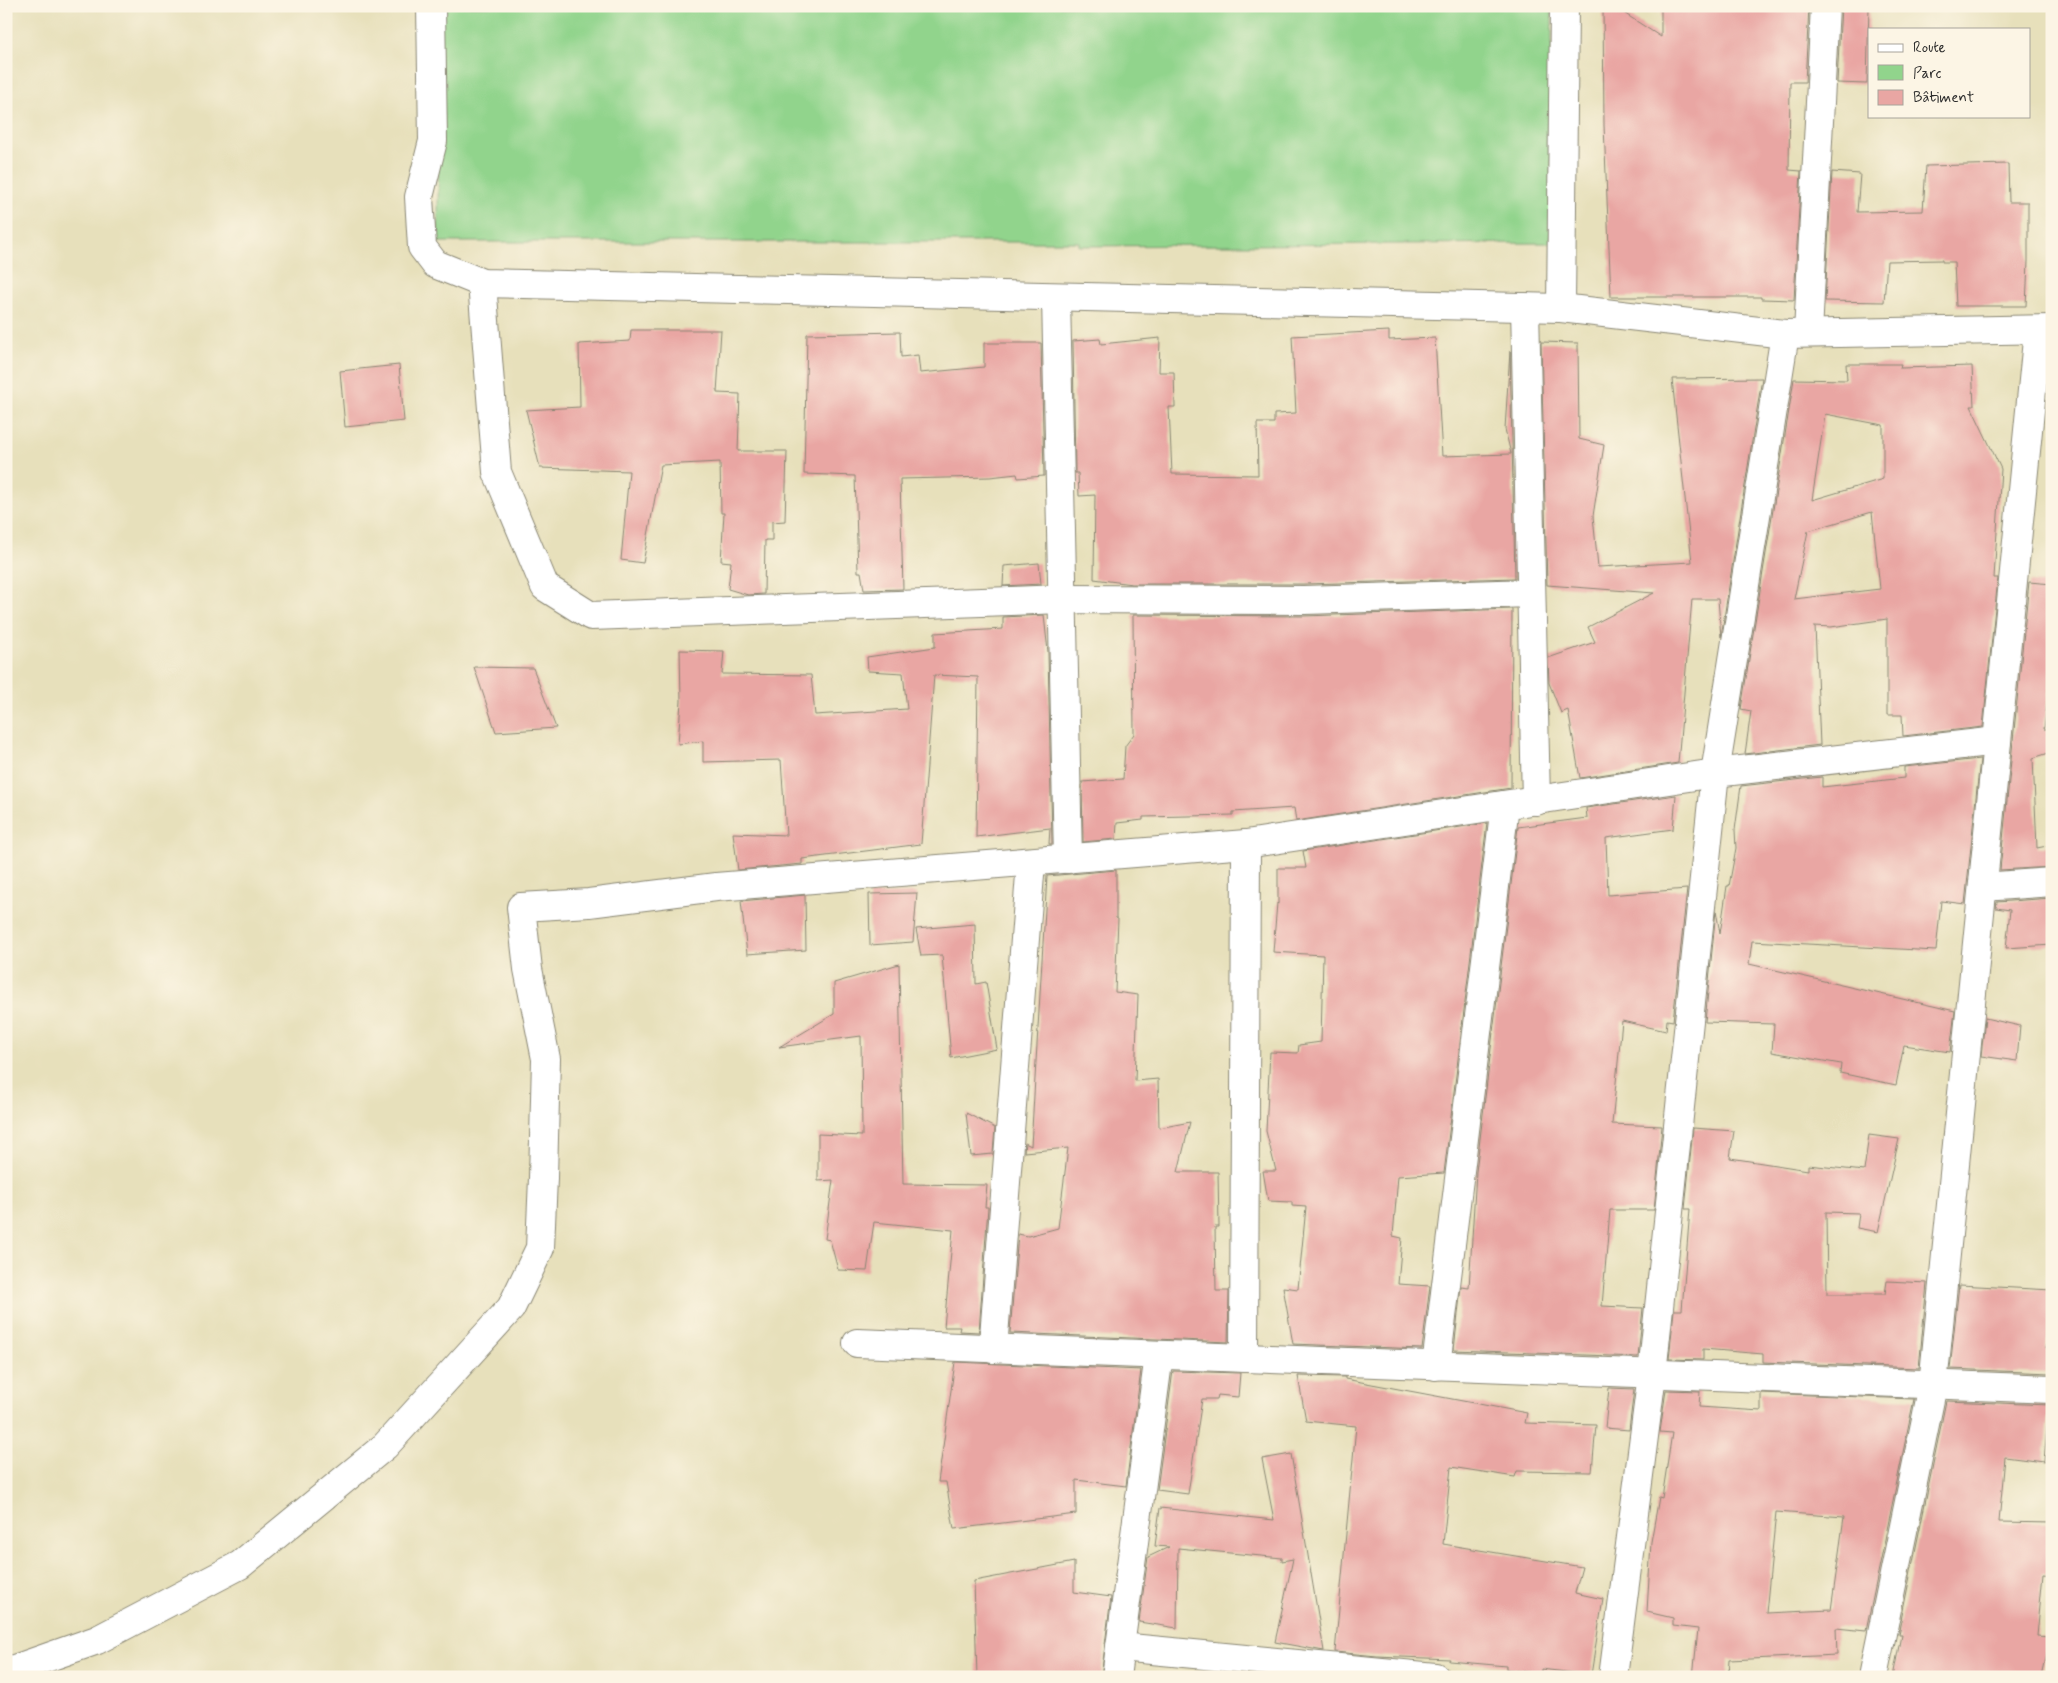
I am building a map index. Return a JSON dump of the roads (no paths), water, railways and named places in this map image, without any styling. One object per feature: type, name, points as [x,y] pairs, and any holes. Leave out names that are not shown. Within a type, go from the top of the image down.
[{"type":"street","points":[[431,6],[434,141],[419,197],[422,247],[435,264],[482,283],[1561,308],[1796,333],[2045,329],[1997,741],[1933,1385],[1873,1677]]},
{"type":"street","points":[[1561,308],[1564,6]]},
{"type":"street","points":[[1613,1677],[1652,1374],[1715,773],[1796,333],[1825,6]]},
{"type":"street","points":[[482,283],[497,472],[545,587],[591,616],[1063,599],[1304,600],[1531,593]]},
{"type":"street","points":[[1056,297],[1068,859]]},
{"type":"street","points":[[1525,307],[1536,801]]},
{"type":"street","points":[[6,1672],[97,1640],[240,1565],[385,1446],[511,1308],[540,1248],[546,1059],[528,969],[521,907],[589,903],[716,886],[1246,844],[1715,773],[1997,741]]},
{"type":"street","points":[[1436,1366],[1506,805]]},
{"type":"street","points":[[1244,1358],[1246,844]]},
{"type":"street","points":[[992,1349],[1031,862]]},
{"type":"street","points":[[1982,887],[2052,882]]},
{"type":"street","points":[[857,1343],[2052,1390]]},
{"type":"street","points":[[1116,1677],[1159,1355]]},
{"type":"street","points":[[1120,1647],[1434,1677]]}]
